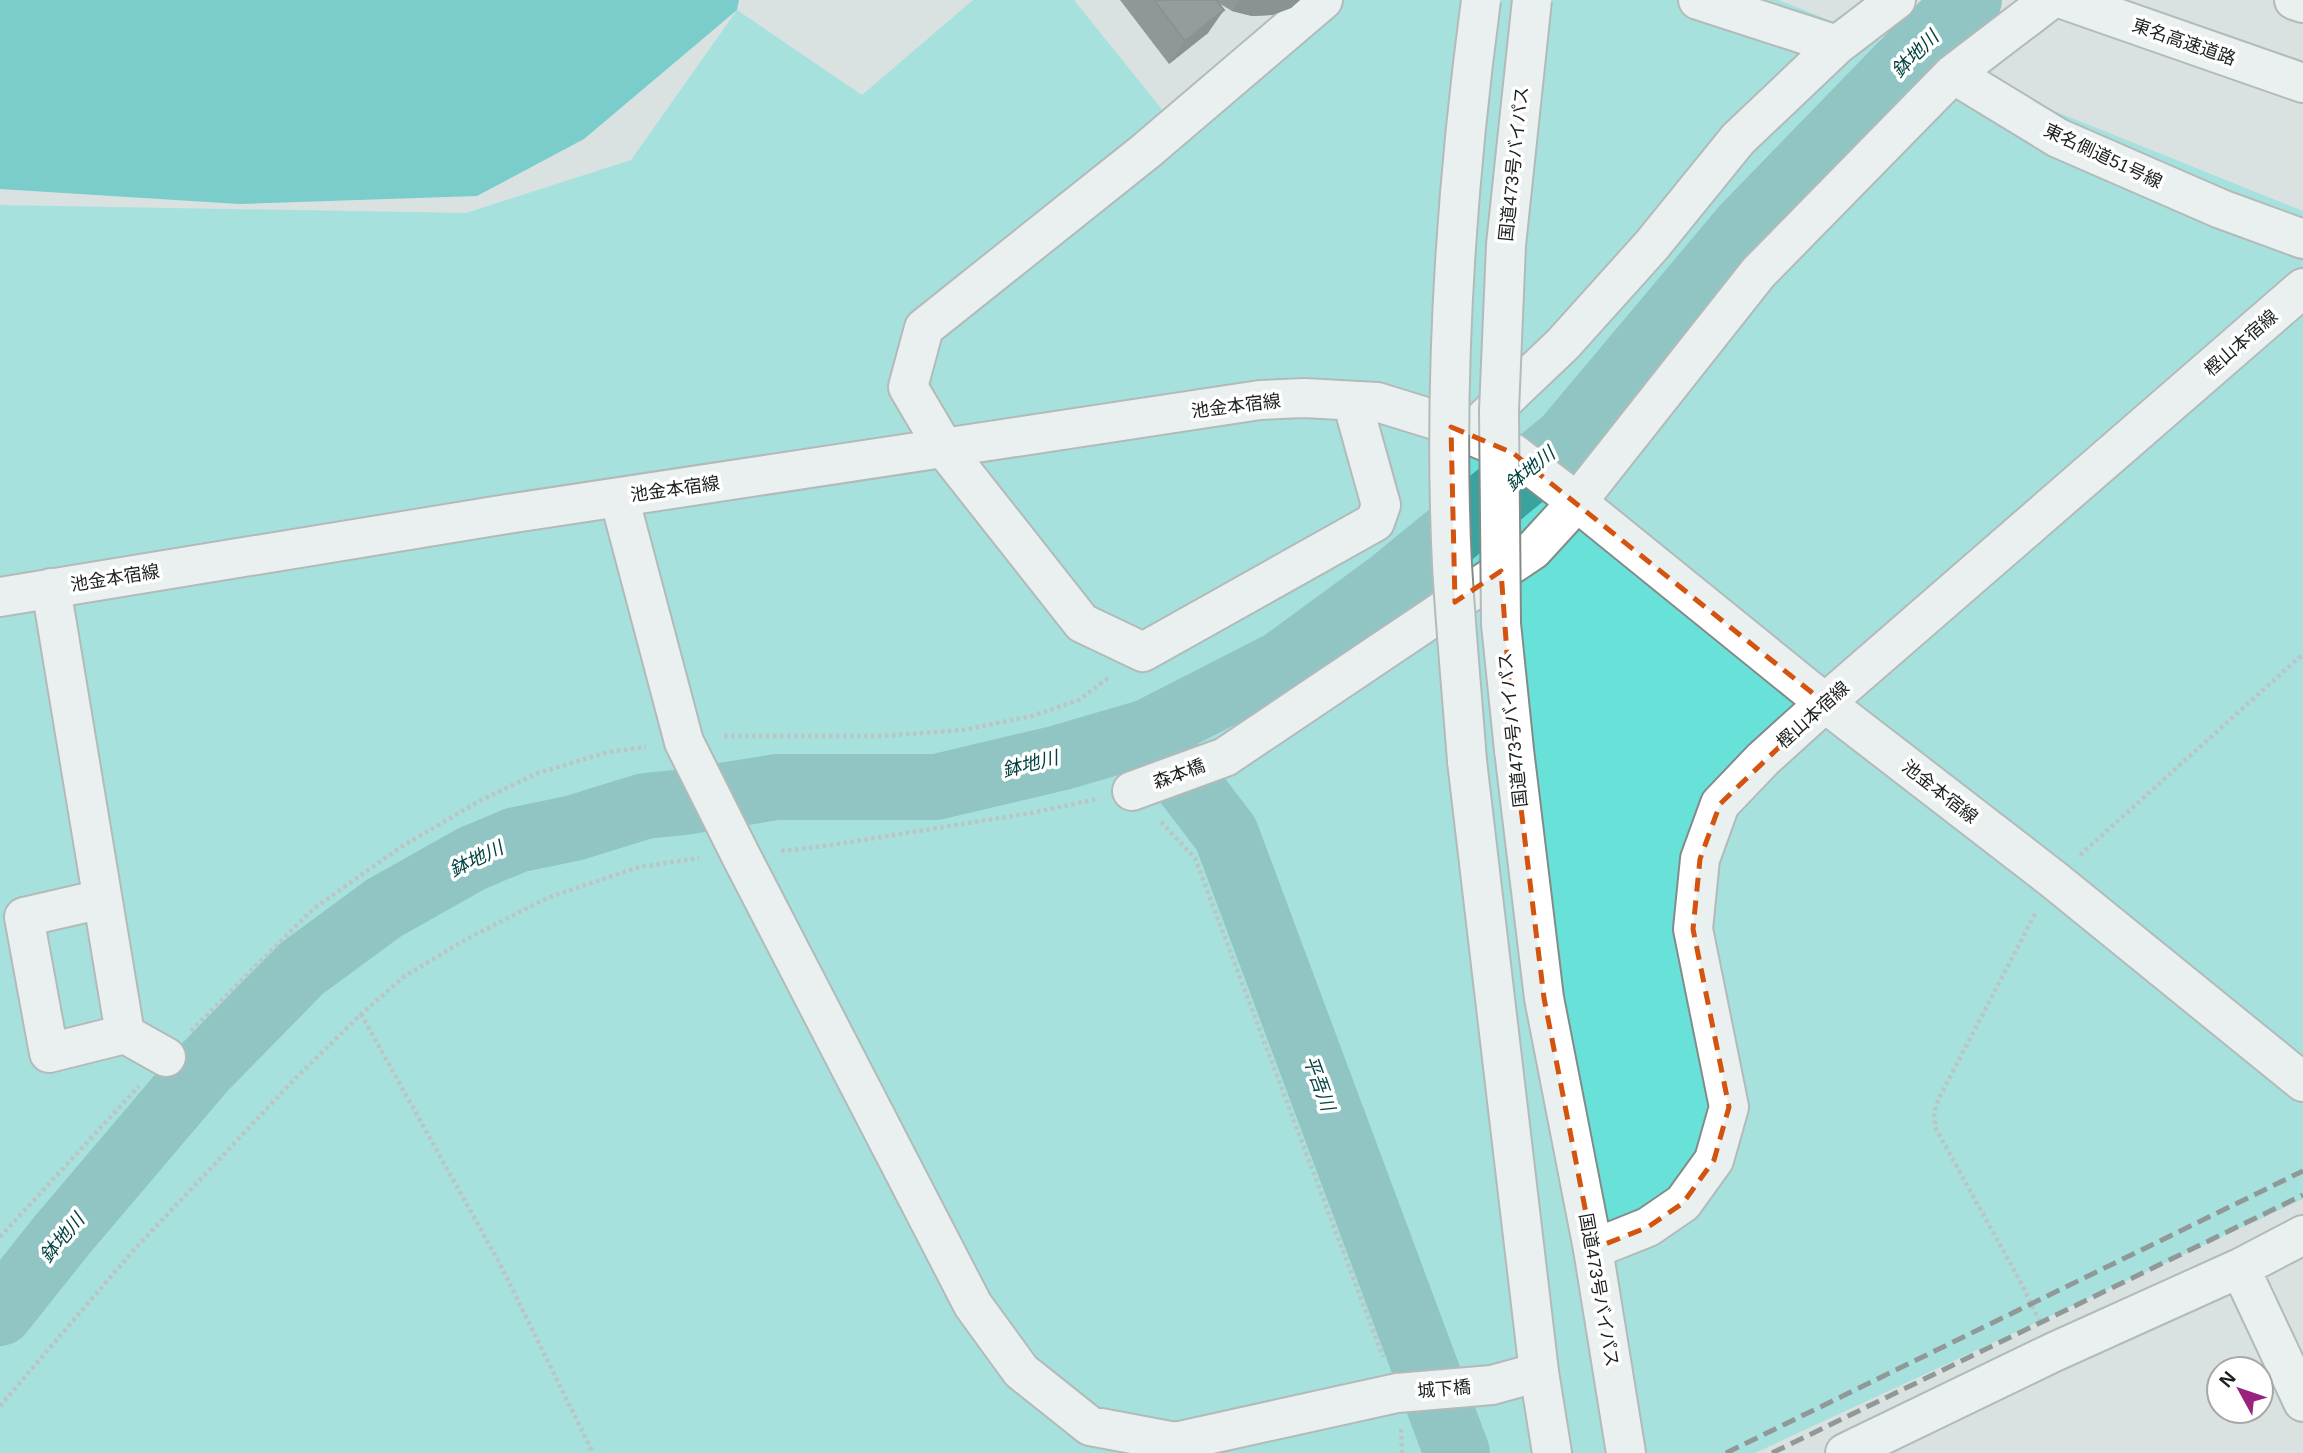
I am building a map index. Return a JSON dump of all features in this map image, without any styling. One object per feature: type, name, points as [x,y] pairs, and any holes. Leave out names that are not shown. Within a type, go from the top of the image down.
[{"type":"main road","points":[[1323,0],[1146,151],[924,327],[908,387],[944,449],[1082,623],[1143,652],[1375,523],[1381,505],[1352,401]]},
{"type":"main road","points":[[1481,0],[1456,246],[1450,391],[1452,564],[1467,761],[1539,1372],[1552,1453]]},
{"type":"main road","name":"国道473号バイパス","points":[[1532,0],[1506,244],[1499,411],[1501,624],[1544,998],[1593,1249],[1626,1453]]},
{"type":"main road","points":[[1698,0],[1837,45]]},
{"type":"main road","points":[[1469,434],[1563,344],[1652,246],[1738,139],[1837,45],[1896,0]]},
{"type":"main road","name":"森本橋","points":[[1132,791],[1225,757],[1533,550],[1577,502],[1758,273],[1953,74],[2050,0]]},
{"type":"main road","points":[[2294,0],[2303,3]]},
{"type":"main road","name":"東名高速道路","points":[[2082,6],[2303,83]]},
{"type":"main road","name":"東名側道51号線","points":[[1953,74],[2058,138],[2221,209],[2303,239]]},
{"type":"main road","name":"樫山本宿線","points":[[1593,1249],[1648,1227],[1683,1203],[1714,1160],[1730,1107],[1693,929],[1700,859],[1720,804],[1763,759],[1825,703],[2303,288]]},
{"type":"main road","name":"池金本宿線","points":[[0,597],[619,497],[1260,400],[1304,398],[1377,402],[1432,419],[1513,453],[1825,703],[2053,879],[2303,1082]]},
{"type":"main road","name":"城下橋","points":[[619,497],[684,742],[973,1304],[1021,1371],[1090,1426],[1175,1442],[1396,1393],[1492,1385],[1539,1372]]},
{"type":"main road","points":[[51,588],[125,1034]]},
{"type":"main road","points":[[102,899],[24,917],[49,1053],[125,1034],[166,1056]]},
{"type":"main road","points":[[1845,1453],[2054,1352],[2241,1268],[2303,1235]]},
{"type":"main road","points":[[2241,1268],[2303,1402]]},
{"type":"path","points":[[0,1237],[166,1056],[313,909],[401,847],[481,800],[538,772],[608,752],[727,736],[883,736],[963,730],[1032,716],[1079,700],[1143,652]]},
{"type":"path","points":[[2054,1352],[2020,1281],[1935,1127],[1934,1112],[2053,879],[2303,654]]},
{"type":"path","points":[[1132,791],[1195,858],[1396,1393],[1402,1453]]},
{"type":"path","points":[[0,1406],[131,1253],[290,1084],[361,1014],[500,1264],[593,1453]]},
{"type":"highlighted area","points":[[1451,427],[1513,453],[1825,703],[1720,804],[1700,859],[1693,929],[1729,1107],[1714,1160],[1683,1203],[1648,1227],[1593,1249],[1544,998],[1514,750],[1501,571],[1455,602]]},
{"type":"shaded area","points":[[0,0],[739,0],[737,10],[584,139],[477,196],[239,204],[0,189]]},
{"type":"shaded area","points":[[973,0],[1074,0],[1164,112],[1296,0],[1779,0],[2303,211],[2303,1199],[1755,1453],[0,1453],[0,205],[466,213],[631,160],[737,10],[862,95]]},
{"type":"building","points":[[1154,0],[1216,0],[1224,10],[1185,41]]},
{"type":"waterway","name":"鉢地川","points":[[0,1313],[62,1235],[203,1069],[301,969],[384,908],[471,859],[516,840],[574,828],[645,806],[777,787],[936,787],[1059,758],[1148,732],[1281,664],[1389,585],[1566,440],[1744,228],[1969,0]]},
{"type":"waterway","name":"平吾川","points":[[1148,732],[1226,834],[1457,1453]]},
{"type":"railway","points":[[1726,1453],[2303,1171]]},
{"type":"railway","points":[[1772,1453],[2303,1195]]}]
